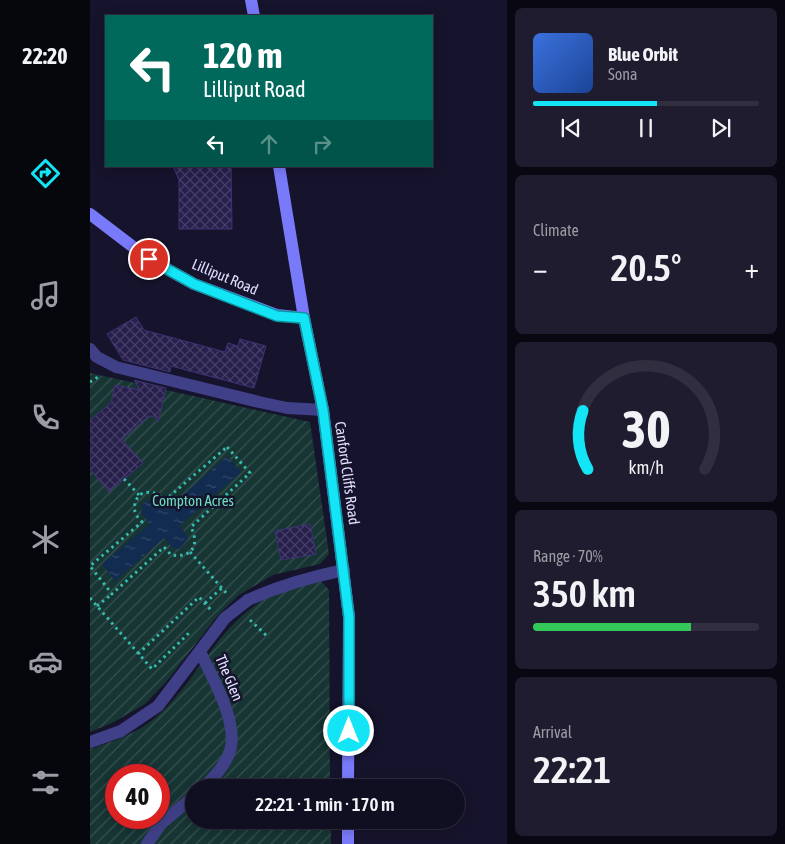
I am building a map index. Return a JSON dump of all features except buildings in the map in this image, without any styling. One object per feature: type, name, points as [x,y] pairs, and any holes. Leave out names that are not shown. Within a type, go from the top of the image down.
[{"type":"street","points":[[251,0],[254,15]]},
{"type":"street","name":"Canford Cliffs Road","points":[[279,167],[304,318],[323,410],[329,471],[344,570],[349,617],[348,779]]},
{"type":"street","name":"Lilliput Road","points":[[90,214],[149,259],[194,284],[277,316],[304,318]]},
{"type":"street","points":[[348,829],[348,844]]},
{"type":"lane","points":[[90,349],[97,357],[116,367],[287,408],[323,410]]},
{"type":"lane","name":"The Glen","points":[[212,779],[220,770],[230,752],[233,740],[218,689],[200,652],[225,618],[248,600],[303,579],[344,570]]},
{"type":"lane","points":[[90,742],[121,732],[158,706],[200,652]]},
{"type":"lane","points":[[147,844],[161,824],[185,804]]},
{"type":"path","points":[[97,606],[164,547],[171,555],[182,556],[190,552],[194,547],[195,536],[191,527],[250,473],[227,447],[165,500],[160,495],[150,492],[139,495]]},
{"type":"path","points":[[124,479],[139,495]]},
{"type":"path","points":[[112,594],[90,566],[142,522],[135,513],[134,507],[139,495]]},
{"type":"path","points":[[190,552],[231,599]]},
{"type":"path","points":[[205,603],[222,588]]},
{"type":"path","points":[[138,654],[198,596],[212,611],[206,617]]},
{"type":"path","points":[[90,598],[152,669],[192,630]]},
{"type":"path","points":[[246,616],[268,638]]},
{"type":"green space","name":"Compton Acres","points":[[90,373],[310,422],[329,554],[320,564],[273,575],[239,595],[219,614],[167,681],[145,704],[114,722],[90,732]]},
{"type":"green space","points":[[321,581],[329,590],[330,779],[185,779],[185,829],[331,829],[331,844],[90,844],[90,749],[116,740],[148,724],[182,690],[217,642],[244,614],[260,602],[290,590]]},
{"type":"water","points":[[227,456],[241,472],[179,526],[188,539],[180,548],[172,547],[164,538],[115,581],[102,564],[150,524],[141,513],[143,504],[148,500],[157,501],[166,510]]},
{"type":"route","points":[[149,259],[194,284],[277,316],[304,318],[323,410],[329,471],[349,617],[349,731]]}]
